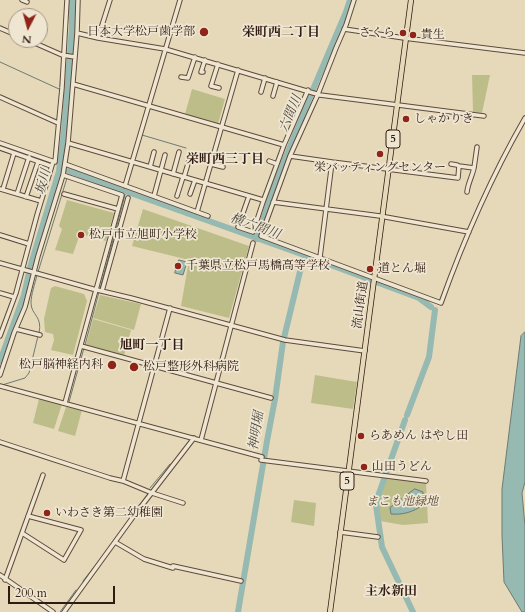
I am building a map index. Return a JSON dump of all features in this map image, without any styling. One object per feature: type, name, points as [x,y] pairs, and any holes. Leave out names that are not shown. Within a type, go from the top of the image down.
[{"type":"main road","name":"流山街道","points":[[330,612],[411,0]]},
{"type":"street","points":[[22,0],[27,2]]},
{"type":"street","points":[[0,336],[24,271],[29,244],[52,164],[55,162],[65,56],[67,0]]},
{"type":"street","points":[[0,375],[25,307],[65,165],[73,84],[78,0]]},
{"type":"street","points":[[98,38],[110,0]]},
{"type":"street","points":[[125,186],[180,0]]},
{"type":"street","points":[[354,0],[318,94],[290,156],[261,236],[441,303],[469,232],[497,168],[525,118]]},
{"type":"street","points":[[344,29],[525,53]]},
{"type":"street","points":[[77,33],[165,49],[318,94],[484,116]]},
{"type":"street","points":[[46,48],[65,56],[74,57]]},
{"type":"street","points":[[181,77],[188,78],[195,57]]},
{"type":"street","points":[[203,72],[201,72],[205,60]]},
{"type":"street","points":[[218,64],[211,86],[219,88]]},
{"type":"street","points":[[197,212],[238,70]]},
{"type":"street","points":[[261,92],[265,78]]},
{"type":"street","points":[[273,96],[277,82]]},
{"type":"street","points":[[73,84],[284,145]]},
{"type":"street","points":[[249,196],[238,226],[253,232],[263,200],[284,145],[308,90]]},
{"type":"street","points":[[0,97],[58,123]]},
{"type":"street","points":[[0,143],[52,164]]},
{"type":"street","points":[[68,143],[263,200]]},
{"type":"street","points":[[467,192],[468,183],[472,178],[477,147]]},
{"type":"street","points":[[0,148],[38,162],[52,164]]},
{"type":"street","points":[[150,167],[154,152]]},
{"type":"street","points":[[173,174],[179,152]]},
{"type":"street","points":[[14,153],[1,189],[41,202]]},
{"type":"street","points":[[17,194],[30,154]]},
{"type":"street","points":[[154,196],[165,155]]},
{"type":"street","points":[[290,156],[458,178],[459,166]]},
{"type":"street","points":[[177,196],[190,157]]},
{"type":"street","points":[[269,161],[277,164]]},
{"type":"street","points":[[26,197],[38,162]]},
{"type":"street","points":[[320,257],[332,162]]},
{"type":"street","points":[[453,163],[459,166],[474,168]]},
{"type":"street","points":[[211,164],[223,167]]},
{"type":"street","points":[[65,165],[208,216]]},
{"type":"street","points":[[63,174],[122,195],[66,403]]},
{"type":"street","points":[[190,194],[195,180]]},
{"type":"street","points":[[64,194],[118,209]]},
{"type":"street","points":[[102,291],[128,198]]},
{"type":"street","points":[[273,202],[383,216],[469,232]]},
{"type":"street","points":[[112,232],[118,234]]},
{"type":"street","points":[[0,235],[29,244]]},
{"type":"street","points":[[201,440],[253,243]]},
{"type":"street","points":[[0,263],[24,271],[170,308],[283,339],[365,351]]},
{"type":"street","points":[[0,293],[14,297]]},
{"type":"street","points":[[123,481],[170,308]]},
{"type":"street","points":[[0,321],[5,323]]},
{"type":"street","points":[[16,329],[40,335]]},
{"type":"street","points":[[81,346],[271,398]]},
{"type":"street","points":[[1,386],[194,438],[261,458],[266,461],[426,481]]},
{"type":"street","points":[[64,612],[194,438]]},
{"type":"street","points":[[0,442],[123,481],[152,493],[183,503]]},
{"type":"street","points":[[5,580],[43,475]]},
{"type":"street","points":[[22,533],[64,560],[81,530],[28,516]]},
{"type":"street","points":[[340,532],[378,537]]},
{"type":"street","points":[[115,542],[144,559],[173,567],[241,581]]},
{"type":"street","points":[[0,575],[5,580],[53,612]]},
{"type":"green space","points":[[472,75],[490,75],[482,113],[473,112]]},
{"type":"green space","points":[[192,89],[225,99],[218,124],[185,114]]},
{"type":"green space","points":[[67,200],[114,213],[106,241],[80,234],[73,254],[55,250],[62,229],[59,226]]},
{"type":"green space","points":[[143,209],[249,246],[229,318],[181,306],[189,260],[132,246]]},
{"type":"green space","points":[[55,286],[84,294],[87,301],[73,355],[51,350],[54,340],[53,334],[45,332],[44,319],[51,288]]},
{"type":"green space","points":[[100,295],[141,304],[134,330],[93,318]]},
{"type":"green space","points":[[93,319],[131,330],[124,356],[86,345]]},
{"type":"green space","points":[[315,375],[357,382],[353,409],[311,403]]},
{"type":"green space","points":[[39,399],[62,404],[54,429],[33,423]]},
{"type":"green space","points":[[69,406],[82,410],[75,436],[58,431],[66,407]]},
{"type":"green space","name":"まこも池緑地","points":[[385,478],[426,483],[428,523],[403,525],[380,521],[378,509],[379,495]]},
{"type":"green space","points":[[294,500],[316,503],[314,526],[291,522]]},
{"type":"water","points":[[179,260],[187,262],[183,275],[175,273]]},
{"type":"water","points":[[525,332],[525,482],[522,493],[525,526],[525,612],[522,612],[504,582],[502,489],[521,336]]},
{"type":"water","points":[[415,489],[423,492],[423,505],[408,512],[391,514],[390,508]]},
{"type":"waterway","name":"坂川","points":[[0,361],[24,295],[31,264],[59,171],[64,133],[72,27],[72,0]]},
{"type":"waterway","name":"六間川","points":[[257,239],[273,189],[350,0]]},
{"type":"waterway","points":[[0,62],[59,89]]},
{"type":"waterway","points":[[142,135],[186,148]]},
{"type":"waterway","name":"横六間川","points":[[68,175],[69,171]]},
{"type":"waterway","name":"横六間川","points":[[69,171],[419,298],[431,307]]},
{"type":"waterway","points":[[38,272],[67,178]]},
{"type":"waterway","points":[[100,289],[126,191]]},
{"type":"waterway","name":"神明堀","points":[[238,612],[275,399],[283,342],[304,255]]},
{"type":"waterway","points":[[37,275],[31,303],[38,319],[40,327],[39,333]]},
{"type":"waterway","points":[[85,345],[99,292]]},
{"type":"waterway","name":"横六間川","points":[[407,415],[429,357],[435,310]]},
{"type":"waterway","points":[[2,385],[25,378],[29,373],[38,336]]},
{"type":"waterway","points":[[69,402],[84,348]]},
{"type":"waterway","name":"横六間川","points":[[405,420],[376,505],[382,547],[413,612]]},
{"type":"waterway","points":[[150,488],[170,464]]},
{"type":"waterway","points":[[129,519],[148,494]]},
{"type":"waterway","points":[[110,546],[127,522]]},
{"type":"waterway","points":[[83,581],[102,557]]},
{"type":"waterway","points":[[60,612],[76,590]]},
{"type":"place","name":"日本大学松戸歯学部","points":[[204,32]]},
{"type":"place","name":"さくら","points":[[403,33]]},
{"type":"place","name":"貴生","points":[[413,35]]},
{"type":"place","name":"しゃかりき","points":[[406,119]]},
{"type":"place","name":"栄バッティングセンター","points":[[380,154]]},
{"type":"place","name":"松戸市立旭町小学校","points":[[81,235]]},
{"type":"place","name":"千葉県立松戸馬橋高等学校","points":[[178,266]]},
{"type":"place","name":"道とん堀","points":[[370,269]]},
{"type":"place","name":"松戸脳神経内科","points":[[112,365]]},
{"type":"place","name":"松戸整形外科病院","points":[[134,367]]},
{"type":"place","name":"らあめん はやし田","points":[[361,436]]},
{"type":"place","name":"山田うどん","points":[[364,467]]},
{"type":"place","name":"いわさき第二幼稚園","points":[[47,513]]},
{"type":"district","name":"栄町西二丁目","points":[[281,33]]},
{"type":"district","name":"栄町西三丁目","points":[[225,160]]},
{"type":"district","name":"旭町一丁目","points":[[152,346]]},
{"type":"district","name":"主水新田","points":[[391,592]]}]
